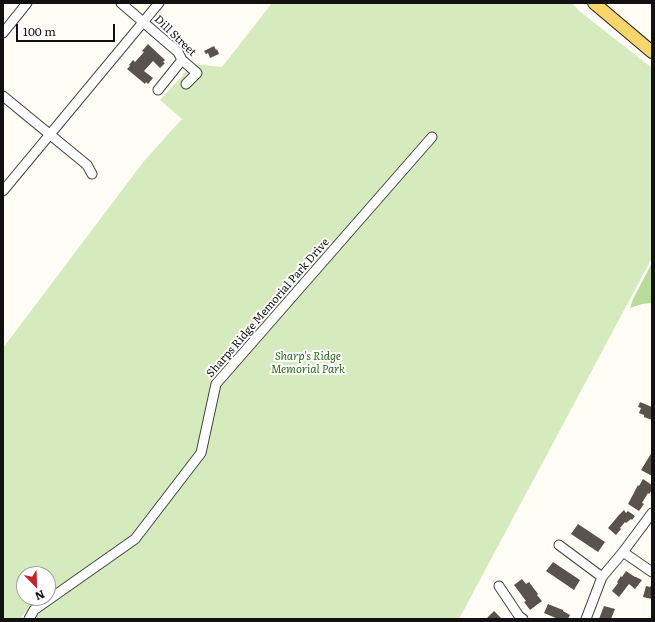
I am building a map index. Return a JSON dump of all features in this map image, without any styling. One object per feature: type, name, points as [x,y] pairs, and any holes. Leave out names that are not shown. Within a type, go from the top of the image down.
[{"type":"main road","points":[[594,3],[652,52]]},
{"type":"street","points":[[3,33],[27,3]]},
{"type":"street","name":"Dill Street","points":[[121,3],[178,52],[182,60],[197,73],[186,84]]},
{"type":"street","points":[[3,191],[159,3]]},
{"type":"street","points":[[158,90],[182,60]]},
{"type":"street","points":[[3,96],[87,165],[92,174]]},
{"type":"street","name":"Sharps Ridge Memorial Park Drive","points":[[28,619],[34,610],[135,539],[201,453],[216,384],[432,137]]},
{"type":"street","points":[[586,619],[602,577],[652,513]]},
{"type":"street","points":[[560,546],[602,577]]},
{"type":"street","points":[[622,552],[652,572]]},
{"type":"street","points":[[499,586],[519,616],[523,619]]},
{"type":"green space","name":"Sharp's Ridge Memorial Park","points":[[272,3],[572,3],[578,10],[652,68],[652,258],[459,619],[37,619],[26,611],[21,619],[3,619],[3,348],[144,161],[182,119],[160,100],[193,64],[222,67]]},
{"type":"green space","points":[[652,263],[652,303],[642,304],[630,308],[633,299]]},
{"type":"building","points":[[148,44],[165,60],[163,62],[165,63],[160,68],[153,61],[144,71],[153,78],[148,84],[146,82],[145,84],[127,69],[133,60],[135,62],[144,52],[142,51]]},
{"type":"building","points":[[214,46],[219,54],[210,58],[208,53],[206,54],[204,51]]},
{"type":"building","points":[[640,402],[652,407],[652,420],[639,413],[641,408],[638,407]]},
{"type":"building","points":[[652,452],[652,476],[641,470]]},
{"type":"building","points":[[643,479],[652,485],[652,490],[649,494],[648,493],[642,503],[644,504],[639,511],[628,504],[638,485],[639,486]]},
{"type":"building","points":[[624,510],[626,513],[628,511],[635,516],[632,520],[631,519],[626,523],[625,522],[616,535],[608,528]]},
{"type":"building","points":[[578,524],[605,542],[598,552],[571,534]]},
{"type":"building","points":[[553,562],[580,580],[574,590],[546,571]]},
{"type":"building","points":[[626,571],[642,580],[635,589],[629,584],[619,597],[612,591],[621,576],[622,577]]},
{"type":"building","points":[[522,579],[526,584],[529,582],[542,601],[530,610],[524,602],[526,601],[514,585]]},
{"type":"building","points":[[652,584],[652,599],[643,597],[646,586],[650,587]]},
{"type":"building","points":[[548,604],[563,610],[570,615],[568,619],[558,619],[544,613]]},
{"type":"building","points":[[604,606],[615,609],[611,619],[599,619]]},
{"type":"building","points":[[494,611],[502,619],[486,619]]}]
